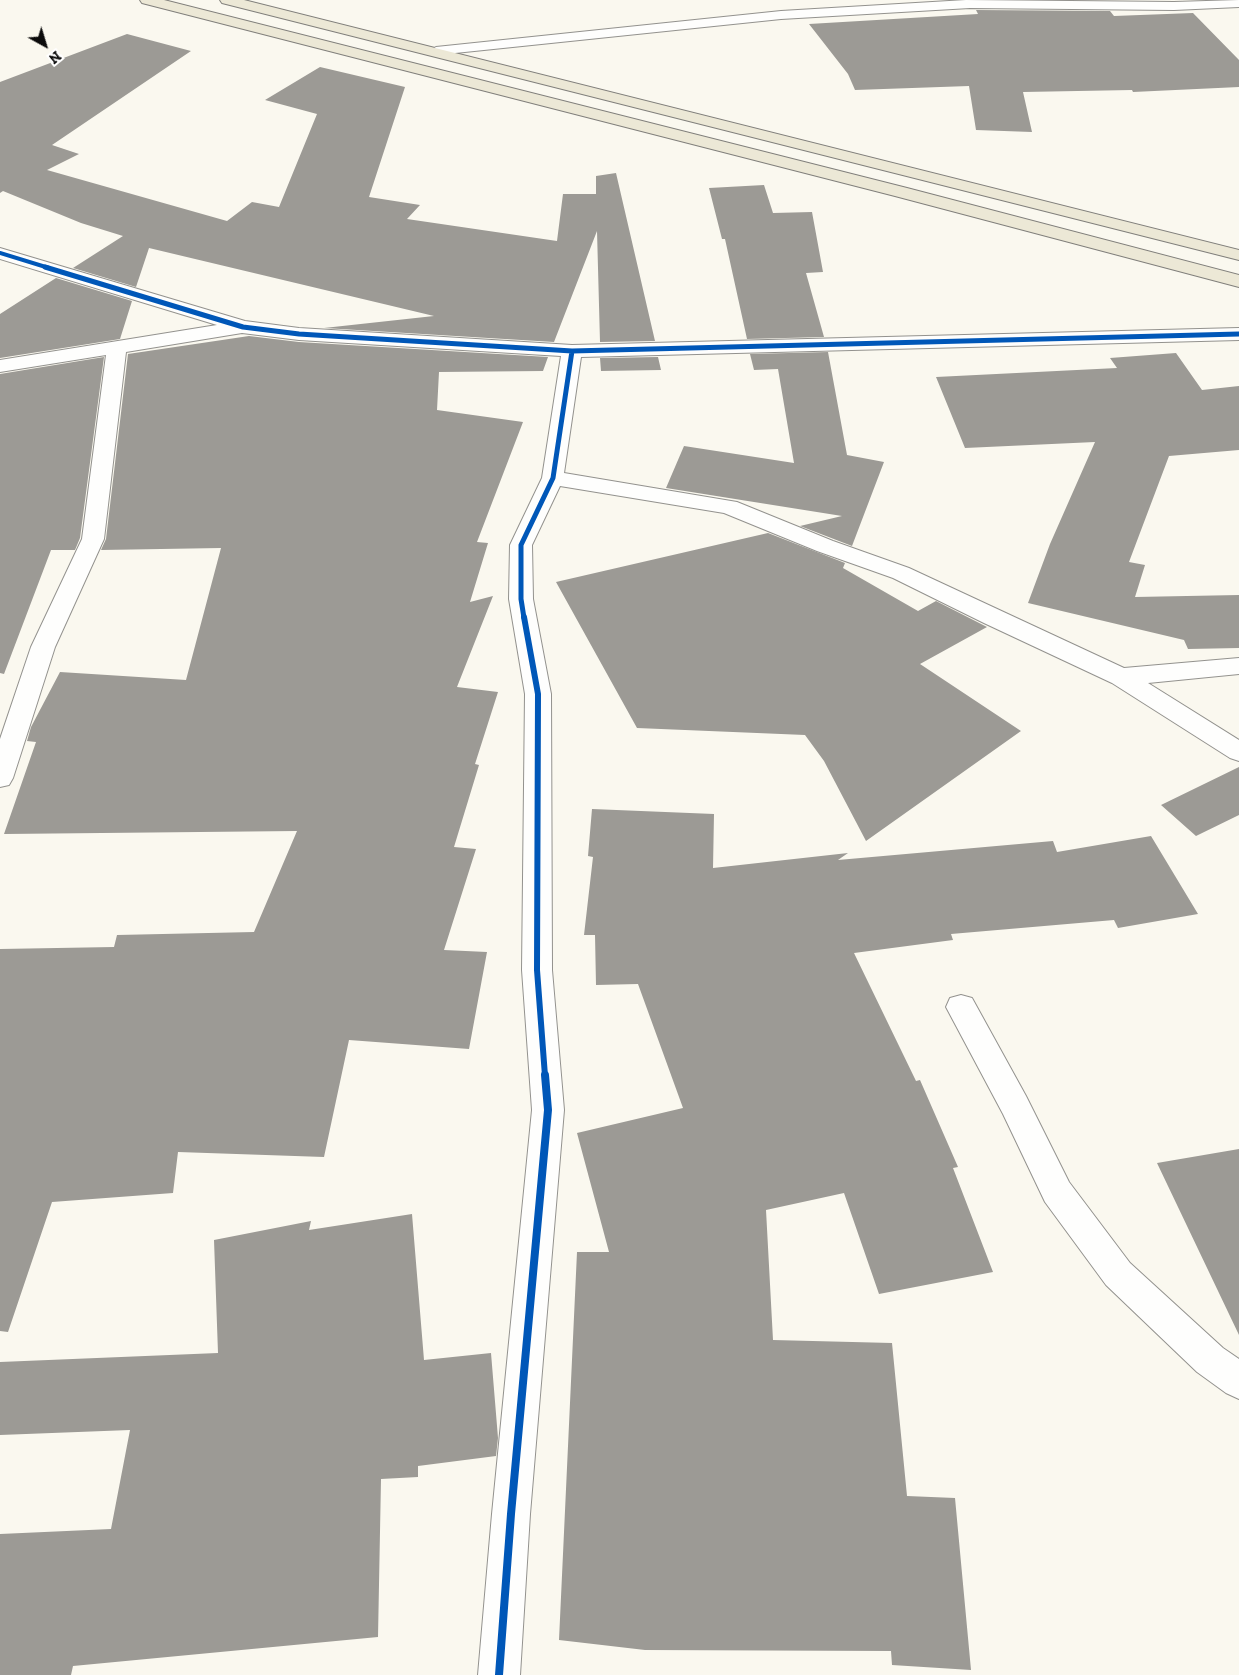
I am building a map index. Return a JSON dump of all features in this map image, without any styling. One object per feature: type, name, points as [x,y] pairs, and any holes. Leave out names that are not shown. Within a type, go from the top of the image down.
[{"type":"main road","points":[[147,0],[901,192],[1239,281]]},
{"type":"main road","points":[[227,0],[1239,255]]},
{"type":"street","points":[[436,52],[780,15],[970,4],[1174,6],[1239,3]]},
{"type":"street","points":[[0,253],[244,327],[299,334],[572,351],[1239,334]]},
{"type":"street","points":[[0,366],[244,327]]},
{"type":"street","points":[[0,778],[43,648],[93,539],[117,347]]},
{"type":"street","points":[[499,1675],[511,1514],[548,1110],[537,970],[538,694],[521,598],[521,545],[553,478],[572,351]]},
{"type":"street","points":[[553,478],[729,507],[901,574],[1121,677],[1239,752]]},
{"type":"street","points":[[1121,677],[1239,666]]},
{"type":"street","points":[[961,1007],[1015,1106],[1062,1200],[1118,1274],[1210,1360],[1239,1381]]},
{"type":"building","points":[[976,10],[1110,11],[1114,16],[1193,13],[1239,60],[1239,87],[1133,92],[1132,90],[1023,92],[1032,132],[976,130],[969,86],[855,90],[848,74],[809,24],[978,14]]},
{"type":"building","points":[[127,34],[191,51],[52,145],[79,154],[47,170],[227,221],[252,202],[279,207],[317,114],[265,100],[320,67],[405,87],[369,197],[420,205],[407,219],[557,241],[563,194],[596,194],[596,176],[616,173],[655,341],[600,342],[597,231],[554,342],[324,328],[434,316],[149,248],[136,287],[73,268],[123,236],[81,223],[3,191],[0,193],[0,82]]},
{"type":"building","points":[[764,185],[773,213],[812,212],[823,272],[806,273],[824,337],[747,339],[725,239],[722,239],[709,188]]},
{"type":"building","points":[[56,278],[132,301],[120,339],[0,358],[0,314]]},
{"type":"building","points":[[249,336],[299,342],[548,357],[543,371],[439,372],[437,410],[523,422],[477,542],[488,543],[470,602],[493,596],[457,687],[498,692],[475,764],[479,765],[454,847],[476,849],[444,950],[487,952],[469,1049],[349,1040],[324,1157],[178,1152],[173,1193],[52,1202],[8,1332],[0,1331],[0,949],[114,947],[117,935],[254,932],[297,831],[4,834],[36,742],[27,741],[31,727],[60,672],[186,680],[221,548],[101,550],[106,539],[128,354]]},
{"type":"building","points":[[828,352],[847,455],[884,462],[852,546],[800,526],[842,516],[666,488],[684,446],[794,463],[778,369],[754,370],[750,354]]},
{"type":"building","points":[[1176,353],[1202,390],[1239,386],[1239,450],[1169,456],[1129,562],[1145,565],[1135,597],[1239,595],[1239,648],[1188,649],[1184,640],[1028,603],[1050,544],[1095,442],[965,448],[936,377],[1117,368],[1110,358]]},
{"type":"building","points":[[104,357],[80,538],[75,550],[51,550],[4,674],[0,673],[0,374]]},
{"type":"building","points":[[658,357],[661,370],[601,371],[600,358]]},
{"type":"building","points":[[768,533],[845,563],[843,568],[918,611],[936,601],[987,627],[920,664],[1021,731],[866,841],[824,761],[805,735],[637,728],[556,582]]},
{"type":"building","points":[[1239,767],[1239,815],[1196,836],[1161,805]]},
{"type":"building","points":[[592,809],[714,814],[713,868],[848,853],[838,860],[1053,841],[1057,852],[1151,836],[1198,914],[1118,928],[1114,920],[951,934],[953,940],[854,953],[916,1081],[920,1080],[958,1167],[953,1168],[993,1272],[879,1294],[844,1193],[766,1210],[773,1340],[892,1343],[907,1496],[955,1498],[971,1670],[892,1665],[891,1651],[645,1650],[559,1640],[577,1252],[609,1252],[577,1133],[683,1108],[638,984],[596,985],[595,935],[584,935],[593,857],[588,856]]},
{"type":"building","points":[[1239,1149],[1239,1335],[1157,1163]]},
{"type":"building","points":[[412,1214],[424,1360],[491,1353],[498,1438],[496,1456],[418,1466],[418,1477],[381,1479],[378,1637],[73,1666],[71,1675],[0,1675],[0,1534],[111,1529],[130,1430],[0,1435],[0,1362],[218,1353],[214,1240],[311,1221],[309,1230]]},
{"type":"cycle path","points":[[0,253],[243,327],[299,334],[572,351],[1239,334]]},
{"type":"cycle path","points":[[499,1675],[511,1514],[548,1110],[537,970],[538,694],[521,599],[521,545],[553,478],[572,351]]}]
